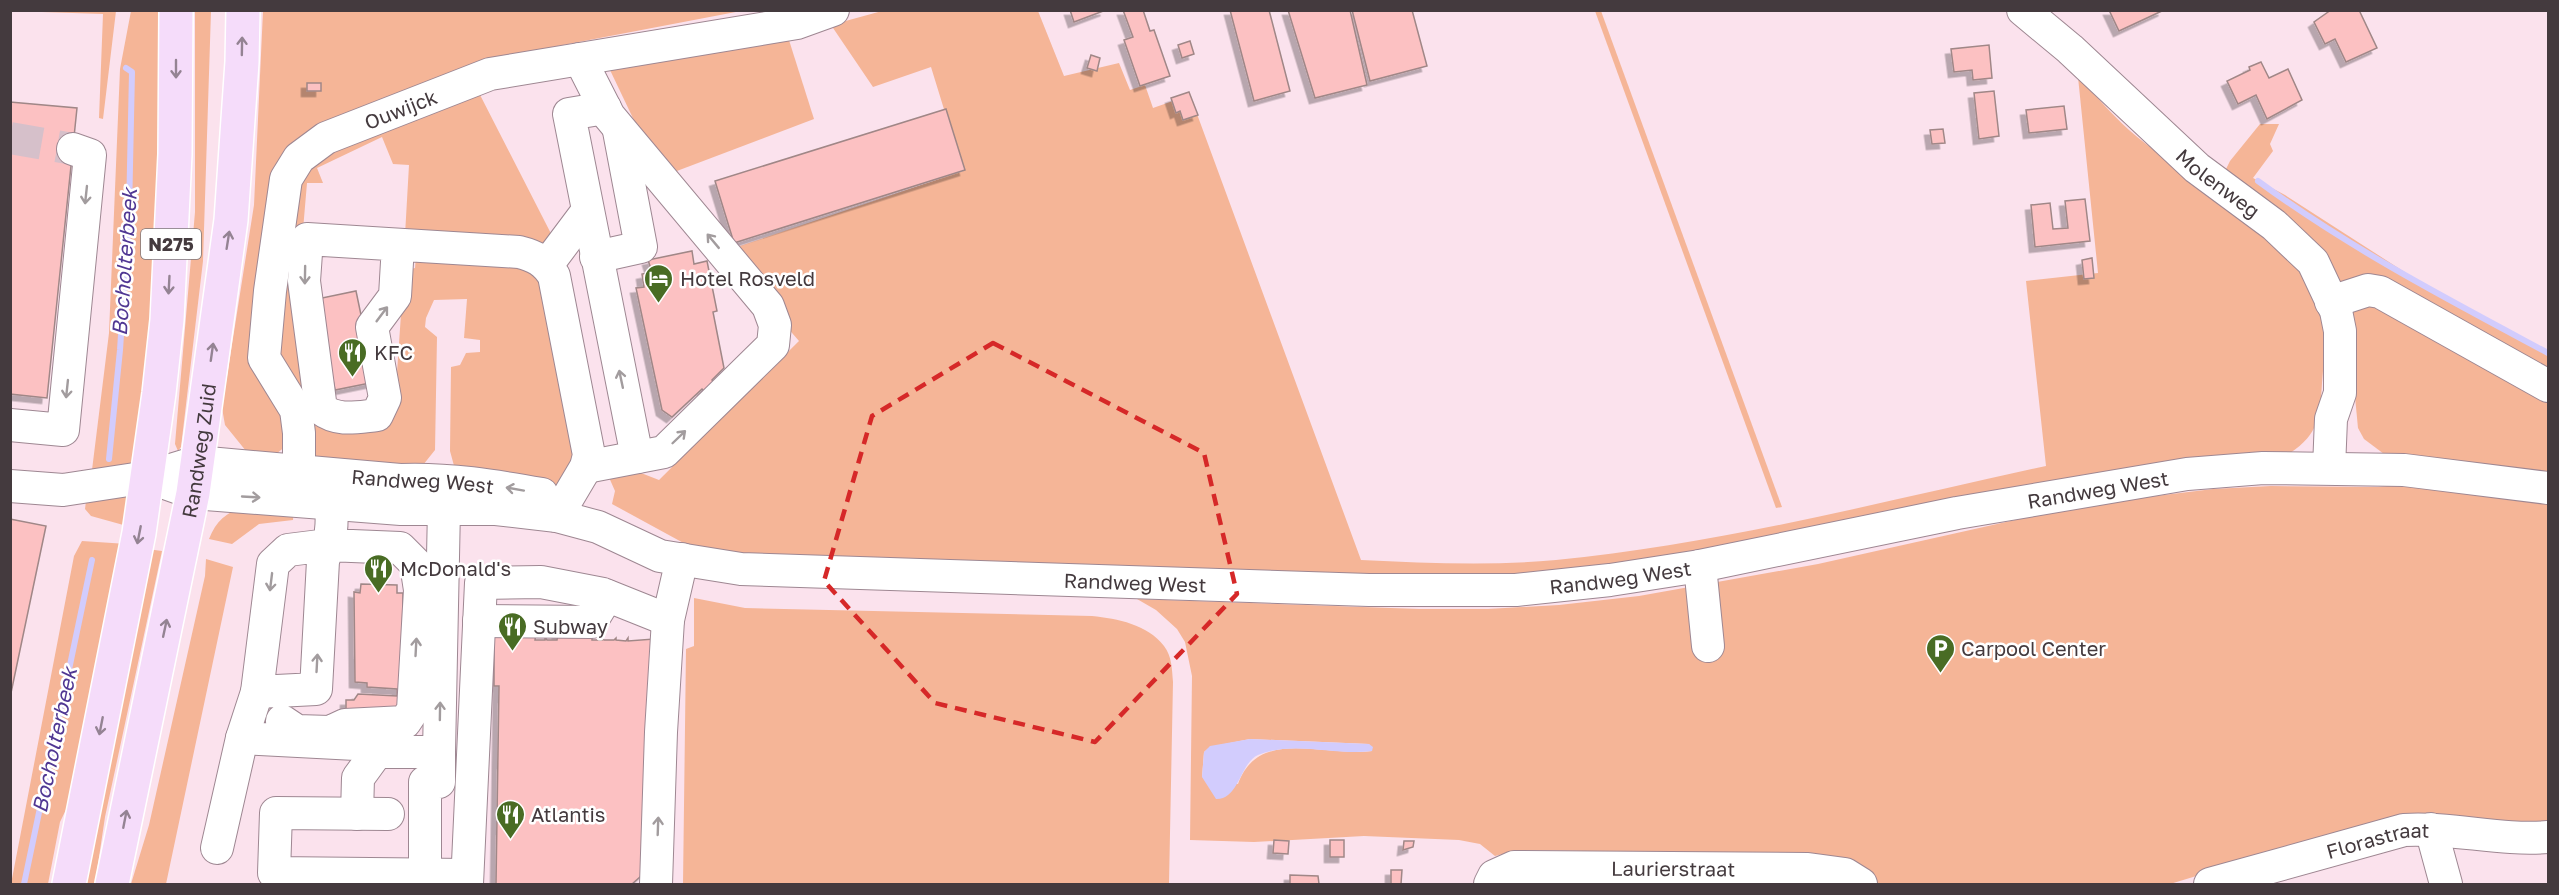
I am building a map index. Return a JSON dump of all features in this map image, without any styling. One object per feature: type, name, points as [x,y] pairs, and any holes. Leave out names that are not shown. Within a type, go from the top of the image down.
[{"type":"main road","name":"N275","points":[[69,885],[148,477],[167,320],[175,154],[176,10]]},
{"type":"main road","name":"Randweg Zuid","points":[[112,885],[195,478],[231,220],[243,10]]},
{"type":"street","name":"Ouwijck","points":[[299,472],[299,433],[296,410],[264,358],[270,291],[286,179],[299,158],[326,138],[490,74],[798,23],[832,10]]},
{"type":"street","name":"Molenweg","points":[[2023,10],[2070,49],[2198,168],[2274,225],[2313,262],[2331,302],[2340,331],[2340,393],[2351,419],[2340,468]]},
{"type":"street","points":[[580,59],[611,118],[768,306],[775,325],[773,345],[664,452],[586,467]]},
{"type":"street","points":[[611,118],[568,114],[586,213],[637,457]]},
{"type":"street","points":[[596,257],[641,247],[611,118]]},
{"type":"street","points":[[10,425],[63,430],[90,155],[73,149]]},
{"type":"street","points":[[547,265],[586,213]]},
{"type":"street","points":[[407,246],[395,296],[372,327],[385,398],[377,415],[349,418],[329,415],[321,409],[304,281],[307,239],[519,252],[535,256],[547,265],[554,276],[589,455],[586,467],[563,507]]},
{"type":"street","points":[[2331,302],[2368,290],[2380,292],[2548,386]]},
{"type":"street","points":[[574,376],[609,324]]},
{"type":"street","name":"Randweg West","points":[[195,478],[331,502],[401,508],[605,508],[636,526],[682,559],[741,569],[1370,590],[1516,590],[1610,580],[1700,566],[1957,513],[2187,474],[2263,468],[2404,470],[2548,488]]},
{"type":"street","name":"Randweg West","points":[[10,486],[63,490],[148,477],[195,478],[299,472],[400,480],[424,479],[497,486],[563,507]]},
{"type":"street","points":[[257,692],[261,713],[271,721],[282,721],[297,731],[330,732],[345,725],[405,722],[413,710],[444,508],[424,479]]},
{"type":"street","points":[[257,692],[316,689],[323,561],[333,526],[331,502]]},
{"type":"street","points":[[217,848],[242,738],[257,692],[273,564],[288,550],[328,545],[400,549],[434,583],[439,782],[425,782],[425,875]]},
{"type":"street","points":[[656,885],[661,732],[668,620],[682,559]]},
{"type":"street","points":[[1700,566],[1708,646]]},
{"type":"street","points":[[434,583],[456,579],[481,583],[542,582],[607,596],[668,620]]},
{"type":"street","points":[[388,814],[276,813],[274,873],[425,875],[467,880],[481,583]]},
{"type":"street","points":[[479,621],[591,622],[607,596]]},
{"type":"street","points":[[242,738],[356,744],[377,752],[439,752]]},
{"type":"street","points":[[357,814],[358,778],[377,752]]},
{"type":"street","points":[[2431,829],[2446,885]]},
{"type":"street","name":"Florastraat","points":[[2210,885],[2251,878],[2404,830],[2431,829],[2527,839],[2548,837]]},
{"type":"street","name":"Laurierstraat","points":[[1490,885],[1494,876],[1514,867],[1670,875],[1808,869],[1845,874],[1861,885]]},
{"type":"highlighted area","points":[[993,343],[1204,453],[1237,594],[1095,742],[935,703],[824,581],[872,416]]},
{"type":"shaded area","points":[[11,11],[116,11],[103,119],[99,118],[103,14]]},
{"type":"shaded area","points":[[131,11],[164,11],[162,248],[134,469],[92,470],[109,333],[120,69]]},
{"type":"shaded area","points":[[195,11],[211,11],[203,261],[181,447],[178,451],[175,444],[195,212]]},
{"type":"shaded area","points":[[263,11],[741,11],[542,49],[316,131],[265,273],[289,409],[291,442],[276,454],[246,451],[225,425],[222,408],[254,205]]},
{"type":"shaded area","points":[[882,11],[1038,11],[1064,76],[1119,63],[1130,90],[1145,85],[1153,108],[1190,95],[1361,560],[1507,563],[1618,553],[1802,520],[2046,466],[2026,281],[2098,273],[2078,77],[2129,130],[2264,232],[2307,282],[2320,310],[2324,328],[2319,415],[2307,439],[2290,453],[2150,465],[2082,475],[1635,566],[1488,579],[700,552],[612,504],[615,491],[600,457],[659,480],[799,341],[722,252],[963,171],[931,67],[873,87],[831,25]]},
{"type":"shaded area","points":[[1595,11],[1601,11],[1782,507],[1776,508]]},
{"type":"shaded area","points":[[788,37],[814,119],[661,177],[610,70]]},
{"type":"shaded area","points":[[477,89],[564,259],[405,235],[409,165],[393,164],[382,137],[317,168],[323,183],[307,183],[300,265],[318,415],[395,401],[404,271],[415,268],[416,256],[529,265],[540,272],[579,453],[554,490],[456,473],[450,451],[451,367],[460,365],[466,353],[480,352],[480,340],[464,338],[467,299],[434,300],[426,318],[425,327],[437,337],[435,450],[419,470],[315,457],[276,363],[293,185],[313,156]]},
{"type":"shaded area","points":[[2260,124],[2279,124],[2270,144],[2273,151],[2253,178],[2285,195],[2434,291],[2548,351],[2548,376],[2329,278],[2223,175],[2230,161]]},
{"type":"shaded area","points":[[2371,300],[2548,389],[2548,478],[2388,457],[2364,439],[2358,428],[2351,355],[2350,306]]},
{"type":"shaded area","points":[[2415,483],[2548,500],[2548,830],[2249,860],[2170,884],[1874,884],[1765,854],[1518,850],[1495,856],[1480,844],[1459,840],[1364,836],[1254,842],[1190,840],[1192,676],[1185,642],[1177,629],[1156,610],[1137,599],[1419,609],[1488,609],[1559,605],[1639,596],[1818,564],[2082,505],[2213,489],[2271,486],[2378,487]],"holes":[[[1250,739],[1369,744],[1372,751],[1295,748],[1277,750],[1261,755],[1248,766],[1238,784],[1202,777],[1204,752],[1210,747]]]},
{"type":"shaded area","points":[[130,492],[127,526],[91,516],[85,509],[86,501]]},
{"type":"shaded area","points":[[294,503],[293,520],[259,524],[232,544],[209,539],[216,526],[233,511],[256,505]]},
{"type":"shaded area","points":[[82,541],[127,544],[75,791],[60,822],[48,884],[11,884],[74,556]]},
{"type":"shaded area","points":[[147,549],[162,551],[105,817],[95,884],[79,884]]},
{"type":"shaded area","points":[[206,559],[233,567],[166,884],[131,884],[149,825],[205,576]]},
{"type":"shaded area","points":[[694,598],[745,608],[1092,616],[1122,621],[1149,632],[1167,650],[1173,682],[1169,884],[683,884],[686,649],[694,646]]},
{"type":"shaded area","points":[[1250,739],[1369,744],[1373,747],[1372,751],[1358,752],[1300,748],[1258,755],[1247,765],[1230,794],[1216,799],[1202,777],[1204,752],[1210,746]]},
{"type":"building","points":[[1070,10],[1106,10],[1074,22]]},
{"type":"building","points":[[1123,10],[1143,10],[1150,31],[1154,30],[1170,76],[1140,86],[1124,40],[1133,37]]},
{"type":"building","points":[[1230,10],[1269,10],[1290,91],[1254,101]]},
{"type":"building","points":[[1288,10],[1350,10],[1367,85],[1315,98]]},
{"type":"building","points":[[1352,10],[1412,10],[1427,66],[1370,81]]},
{"type":"building","points":[[2109,10],[2164,10],[2119,31]]},
{"type":"building","points":[[2331,10],[2359,10],[2377,48],[2346,62],[2335,39],[2325,44],[2314,22]]},
{"type":"building","points":[[1190,41],[1194,54],[1182,58],[1178,45]]},
{"type":"building","points":[[1989,45],[1992,78],[1973,80],[1972,70],[1954,72],[1951,49]]},
{"type":"building","points":[[1091,55],[1100,58],[1097,71],[1087,68]]},
{"type":"building","points":[[2261,62],[2269,78],[2288,69],[2302,100],[2267,119],[2256,95],[2238,104],[2227,81]]},
{"type":"building","points":[[307,83],[321,83],[321,91],[307,91]]},
{"type":"building","points":[[1994,91],[1999,136],[1979,139],[1974,93]]},
{"type":"building","points":[[1189,92],[1198,115],[1183,120],[1180,111],[1176,113],[1171,98]]},
{"type":"building","points":[[10,102],[77,108],[47,398],[10,394]]},
{"type":"building","points":[[2064,106],[2067,129],[2029,133],[2026,110]]},
{"type":"building","points":[[946,109],[965,170],[734,243],[715,181]]},
{"type":"building","points":[[1943,129],[1945,143],[1932,144],[1930,130]]},
{"type":"building","points":[[2085,199],[2090,241],[2035,247],[2031,205],[2050,203],[2053,229],[2068,228],[2065,201]]},
{"type":"building","points":[[692,251],[694,264],[707,261],[717,311],[713,312],[724,368],[712,380],[717,385],[707,394],[702,389],[672,417],[662,410],[636,288],[644,287],[642,274],[652,272],[648,260]]},
{"type":"building","points":[[2092,258],[2094,278],[2084,279],[2082,260]]},
{"type":"building","points":[[356,291],[375,382],[335,390],[317,299]]},
{"type":"building","points":[[10,519],[46,526],[11,693],[10,693]]},
{"type":"building","points":[[361,584],[397,585],[397,593],[403,593],[401,711],[346,717],[346,700],[354,700],[358,694],[397,696],[397,689],[367,687],[367,683],[355,682],[354,592],[360,593]]},
{"type":"building","points":[[494,632],[536,633],[535,640],[545,640],[545,637],[547,640],[557,640],[558,633],[592,633],[592,640],[602,640],[602,638],[626,641],[628,638],[628,641],[654,639],[649,869],[632,884],[496,884],[499,686],[494,686]]},
{"type":"building","points":[[1274,840],[1289,841],[1288,854],[1273,853]]},
{"type":"building","points":[[1330,840],[1344,840],[1344,857],[1330,857]]},
{"type":"building","points":[[1404,841],[1414,841],[1413,847],[1403,850]]},
{"type":"building","points":[[1391,870],[1402,870],[1401,884],[1391,884]]},
{"type":"building","points":[[1290,875],[1318,876],[1319,884],[1290,884]]},
{"type":"waterway","name":"Bocholterbeek","points":[[109,459],[120,350],[129,213],[132,72],[126,68]]},
{"type":"waterway","points":[[2258,181],[2364,251],[2548,353]]},
{"type":"waterway","name":"Bocholterbeek","points":[[24,884],[92,560]]},
{"type":"tunnel","points":[[10,138],[73,149]]},
{"type":"place","name":"Hotel Rosveld","points":[[659,304]]},
{"type":"place","name":"KFC","points":[[353,378]]},
{"type":"place","name":"McDonald's","points":[[379,594]]},
{"type":"place","name":"Subway","points":[[512,652]]},
{"type":"place","name":"Carpool Center","points":[[1940,674]]},
{"type":"place","name":"Atlantis","points":[[510,840]]}]
